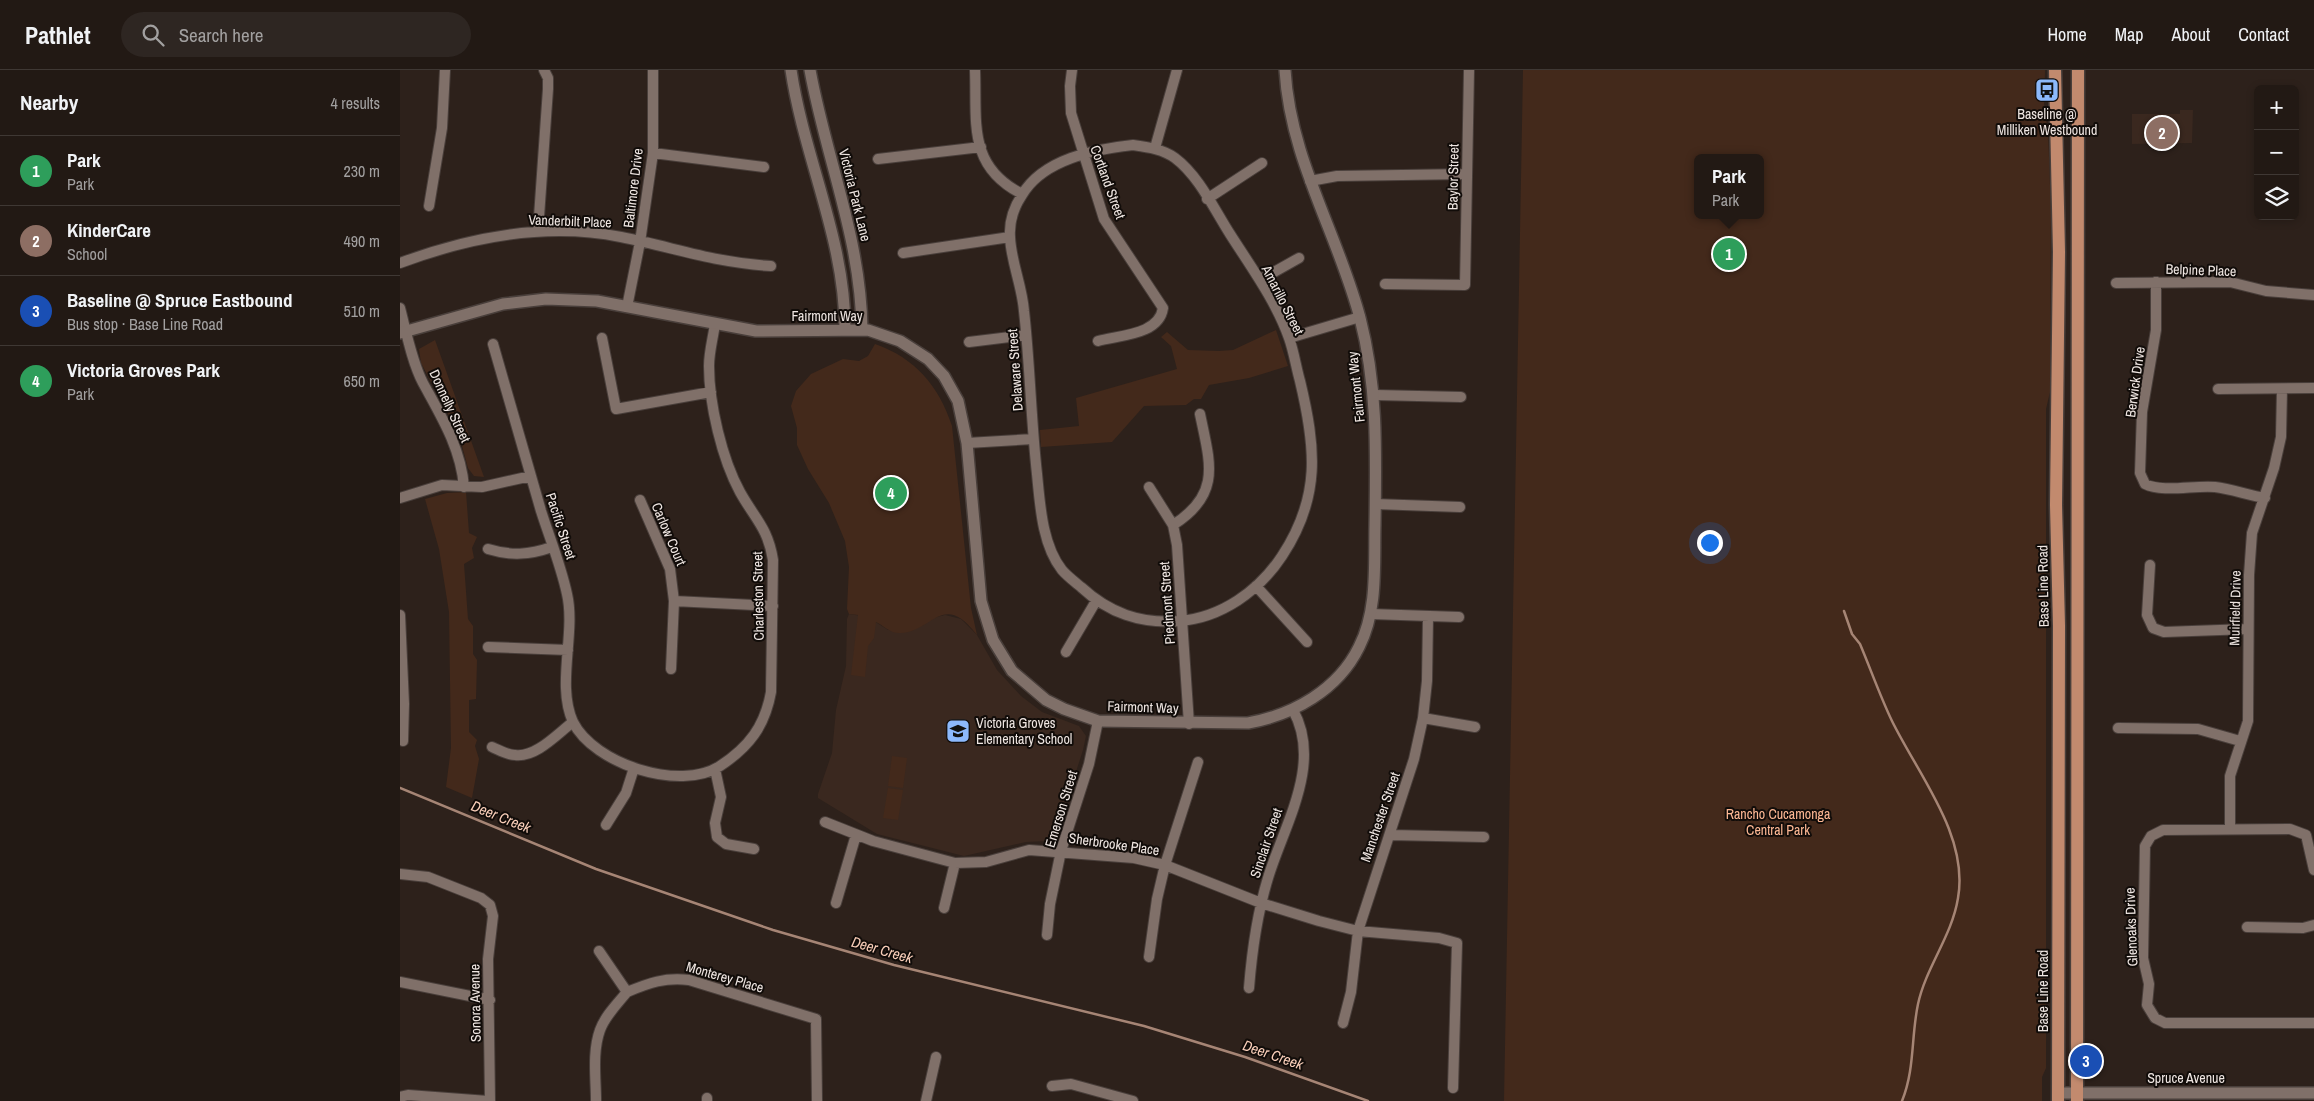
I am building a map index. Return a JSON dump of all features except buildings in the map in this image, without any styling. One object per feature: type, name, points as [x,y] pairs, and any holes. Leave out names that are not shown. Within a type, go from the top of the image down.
[{"type":"main road","name":"Base Line Road","points":[[2055,70],[2059,252],[2056,505],[2059,626],[2058,1097]]},
{"type":"main road","points":[[2077,1097],[2078,70]]},
{"type":"street","points":[[429,206],[442,128],[445,70]]},
{"type":"street","points":[[538,231],[546,143],[548,78],[545,70]]},
{"type":"street","name":"Baltimore Drive","points":[[627,307],[640,242],[653,153],[653,70]]},
{"type":"street","points":[[792,70],[796,97],[827,208],[839,264],[845,329]]},
{"type":"street","name":"Victoria Park Lane","points":[[810,70],[825,140],[852,233],[862,330]]},
{"type":"street","points":[[975,70],[975,130],[984,158],[1007,186],[1022,194]]},
{"type":"street","name":"Cortland Street","points":[[1072,70],[1070,86],[1071,113],[1082,155],[1104,219],[1162,308],[1161,318],[1153,327],[1098,341]]},
{"type":"street","points":[[1155,148],[1177,70]]},
{"type":"street","name":"Fairmont Way","points":[[403,332],[488,308],[546,299],[597,301],[756,331],[862,330],[879,332],[900,340],[928,358],[939,370],[958,401],[967,443],[981,600],[992,640],[1012,672],[1029,688],[1064,709],[1098,721],[1188,724],[1248,723],[1271,719],[1293,710],[1319,695],[1341,672],[1359,648],[1371,614],[1375,504],[1375,395],[1368,350],[1353,292],[1310,181],[1292,126],[1285,70]]},
{"type":"street","name":"Baylor Street","points":[[1385,284],[1465,285],[1469,70]]},
{"type":"street","name":"Amarillo Street","points":[[1082,155],[1109,147],[1133,145],[1155,148],[1174,157],[1190,173],[1260,280],[1289,338],[1307,414],[1313,466],[1311,489],[1298,530],[1280,560],[1256,586],[1221,610],[1202,618],[1182,621]]},
{"type":"street","points":[[878,159],[981,147]]},
{"type":"street","points":[[653,153],[764,167]]},
{"type":"street","name":"Delaware Street","points":[[1082,155],[1050,168],[1035,178],[1022,194],[1010,225],[1013,262],[1020,286],[1026,335],[1033,439],[1043,528],[1061,569],[1096,601],[1135,619],[1164,622],[1182,621]]},
{"type":"street","points":[[1207,199],[1262,163]]},
{"type":"street","points":[[1310,181],[1337,176],[1467,174]]},
{"type":"street","name":"Vanderbilt Place","points":[[400,263],[473,240],[538,231],[622,237],[715,260],[770,266]]},
{"type":"street","points":[[903,253],[1010,237]]},
{"type":"street","points":[[1260,280],[1299,258]]},
{"type":"street","name":"Berwick Drive","points":[[2156,282],[2156,330],[2142,412],[2140,473],[2145,484],[2155,489],[2186,486],[2216,487],[2265,498]]},
{"type":"street","name":"Belpine Place","points":[[2116,283],[2230,282],[2266,291],[2314,295]]},
{"type":"street","name":"Donnelly Street","points":[[400,308],[403,332],[422,381],[448,428],[457,452],[464,487]]},
{"type":"street","points":[[1289,338],[1360,317]]},
{"type":"street","name":"Charleston Street","points":[[715,324],[709,365],[711,392],[731,474],[770,541],[773,560],[771,692],[768,712],[754,737],[739,754],[715,769]]},
{"type":"street","points":[[969,342],[1026,335]]},
{"type":"street","points":[[602,338],[616,409],[711,392]]},
{"type":"street","name":"Pacific Street","points":[[493,344],[568,596],[567,692],[573,722]]},
{"type":"street","points":[[2218,389],[2314,388]]},
{"type":"street","name":"Muirfield Drive","points":[[2230,829],[2230,776],[2248,721],[2248,575],[2252,533],[2265,498],[2281,437],[2282,389]]},
{"type":"street","points":[[1375,395],[1461,397]]},
{"type":"street","points":[[1173,525],[1187,516],[1200,503],[1208,488],[1210,475],[1209,460],[1200,414]]},
{"type":"street","points":[[967,443],[1033,439]]},
{"type":"street","points":[[400,498],[442,485],[464,487],[490,485],[531,476]]},
{"type":"street","name":"Piedmont Street","points":[[1149,487],[1173,525],[1182,621],[1188,724]]},
{"type":"street","name":"Carlow Court","points":[[640,500],[670,569],[674,601],[671,669]]},
{"type":"street","points":[[1375,504],[1460,507]]},
{"type":"street","points":[[488,548],[503,553],[521,554],[534,553],[552,547]]},
{"type":"street","points":[[2150,565],[2146,615],[2153,628],[2164,632],[2248,629]]},
{"type":"street","points":[[1256,586],[1307,642]]},
{"type":"street","points":[[674,601],[773,606]]},
{"type":"street","points":[[1066,652],[1096,601]]},
{"type":"street","points":[[1371,614],[1459,617]]},
{"type":"street","points":[[400,615],[404,704],[403,742]]},
{"type":"street","name":"Manchester Street","points":[[1343,1023],[1350,992],[1358,931],[1414,758],[1423,718],[1427,681],[1428,617]]},
{"type":"street","points":[[488,646],[568,650]]},
{"type":"street","name":"Sinclair Street","points":[[1249,988],[1254,939],[1261,903],[1299,788],[1304,764],[1303,732],[1293,710]]},
{"type":"street","points":[[1423,718],[1475,727]]},
{"type":"street","name":"Emerson Street","points":[[1047,935],[1050,904],[1061,851],[1089,764],[1098,721]]},
{"type":"street","points":[[492,748],[514,756],[524,756],[540,748],[573,722],[599,751],[612,760],[634,768],[672,774],[703,773],[715,769],[721,797],[715,823],[717,837],[726,844],[754,849]]},
{"type":"street","points":[[2118,728],[2198,729],[2240,741]]},
{"type":"street","points":[[1149,957],[1157,899],[1165,865],[1198,762]]},
{"type":"street","points":[[606,825],[626,793],[634,768]]},
{"type":"street","name":"Sherbrooke Place","points":[[825,822],[856,835],[913,854],[955,863],[986,862],[1029,850],[1109,855],[1165,865],[1261,903],[1319,921],[1358,931],[1439,938],[1457,943],[1453,1088]]},
{"type":"street","points":[[2230,829],[2290,829],[2306,835],[2314,870]]},
{"type":"street","name":"Glenoaks Drive","points":[[2230,829],[2163,830],[2151,836],[2145,846],[2144,958],[2149,984],[2147,1005],[2155,1018],[2165,1023],[2314,1023]]},
{"type":"street","points":[[836,903],[856,835]]},
{"type":"street","points":[[1390,835],[1484,837]]},
{"type":"street","points":[[944,908],[955,863]]},
{"type":"street","name":"Sonora Avenue","points":[[400,874],[428,877],[481,898],[490,905],[493,916],[488,959],[490,1000],[489,1101]]},
{"type":"street","points":[[2247,927],[2303,928],[2314,925]]},
{"type":"street","points":[[596,1101],[596,1051],[600,1030],[608,1016],[627,992],[598,951]]},
{"type":"street","name":"Monterey Place","points":[[627,992],[658,980],[672,978],[689,980],[816,1018],[816,1101]]},
{"type":"street","points":[[400,982],[490,1000]]},
{"type":"street","points":[[926,1101],[936,1057]]},
{"type":"street","points":[[1052,1086],[1071,1084],[1133,1101]]},
{"type":"street","points":[[1091,1101],[1092,1089]]},
{"type":"street","name":"Spruce Avenue","points":[[2058,1097],[2314,1093]]},
{"type":"street","points":[[400,1097],[408,1095],[489,1101]]},
{"type":"shaded area","points":[[2180,110],[2193,110],[2192,143],[2132,144],[2132,114],[2180,114]]},
{"type":"shaded area","name":"Victoria Groves Elementary School","points":[[849,614],[868,617],[888,630],[911,631],[933,618],[945,615],[961,619],[977,635],[997,670],[1021,696],[1042,712],[1079,726],[1086,736],[1056,834],[1047,841],[1026,842],[964,856],[877,834],[818,798],[832,753],[836,710],[846,666],[847,619]]},
{"type":"green space","name":"Rancho Cucamonga Central Park","points":[[1523,70],[2045,70],[2044,110],[2048,130],[2051,213],[2050,392],[2046,409],[2046,1068],[2042,1077],[2042,1101],[1504,1101]]},
{"type":"green space","points":[[1276,330],[1288,366],[1249,378],[1209,385],[1201,399],[1194,399],[1186,405],[1144,406],[1112,442],[1041,447],[1040,430],[1079,426],[1076,398],[1177,369],[1171,346],[1161,337],[1167,332],[1188,350],[1219,351],[1233,350]]},
{"type":"green space","points":[[435,340],[484,477],[474,476],[468,468],[461,442],[451,419],[421,363],[419,349]]},
{"type":"green space","points":[[875,344],[902,357],[924,375],[940,398],[952,426],[971,608],[977,635],[965,622],[955,616],[946,614],[912,631],[901,633],[891,631],[876,622],[874,638],[868,646],[865,677],[851,675],[858,615],[849,614],[847,609],[849,567],[845,541],[829,503],[808,469],[797,445],[797,428],[791,406],[796,391],[811,374],[843,359],[859,361],[868,356]]},
{"type":"green space","points":[[466,492],[469,533],[477,537],[472,548],[474,558],[464,564],[468,619],[473,626],[473,654],[477,660],[476,699],[469,700],[469,732],[477,740],[475,746],[479,759],[472,798],[446,787],[451,748],[449,612],[439,549],[425,499],[447,493]]},
{"type":"green space","points":[[892,756],[907,758],[903,788],[888,786]]},
{"type":"green space","points":[[888,788],[903,790],[898,820],[883,818]]},
{"type":"waterway","points":[[1844,611],[1852,634],[1860,644],[1892,721],[1928,785],[1949,829],[1956,852],[1959,875],[1955,912],[1927,977],[1918,1004],[1911,1065],[1902,1101]]},
{"type":"waterway","name":"Deer Creek","points":[[400,788],[596,869],[773,930],[894,965],[1144,1026],[1245,1057],[1368,1101]]},
{"type":"place","name":"Baseline @ Milliken Westbound","points":[[2047,90]]},
{"type":"place","name":"KinderCare","points":[[2162,133]]},
{"type":"place","name":"Park","points":[[1729,254]]},
{"type":"place","name":"Victoria Groves Park","points":[[891,493]]},
{"type":"place","name":"Victoria Groves Elementary School","points":[[958,731]]},
{"type":"place","name":"Baseline @ Spruce Eastbound","points":[[2086,1061]]}]
